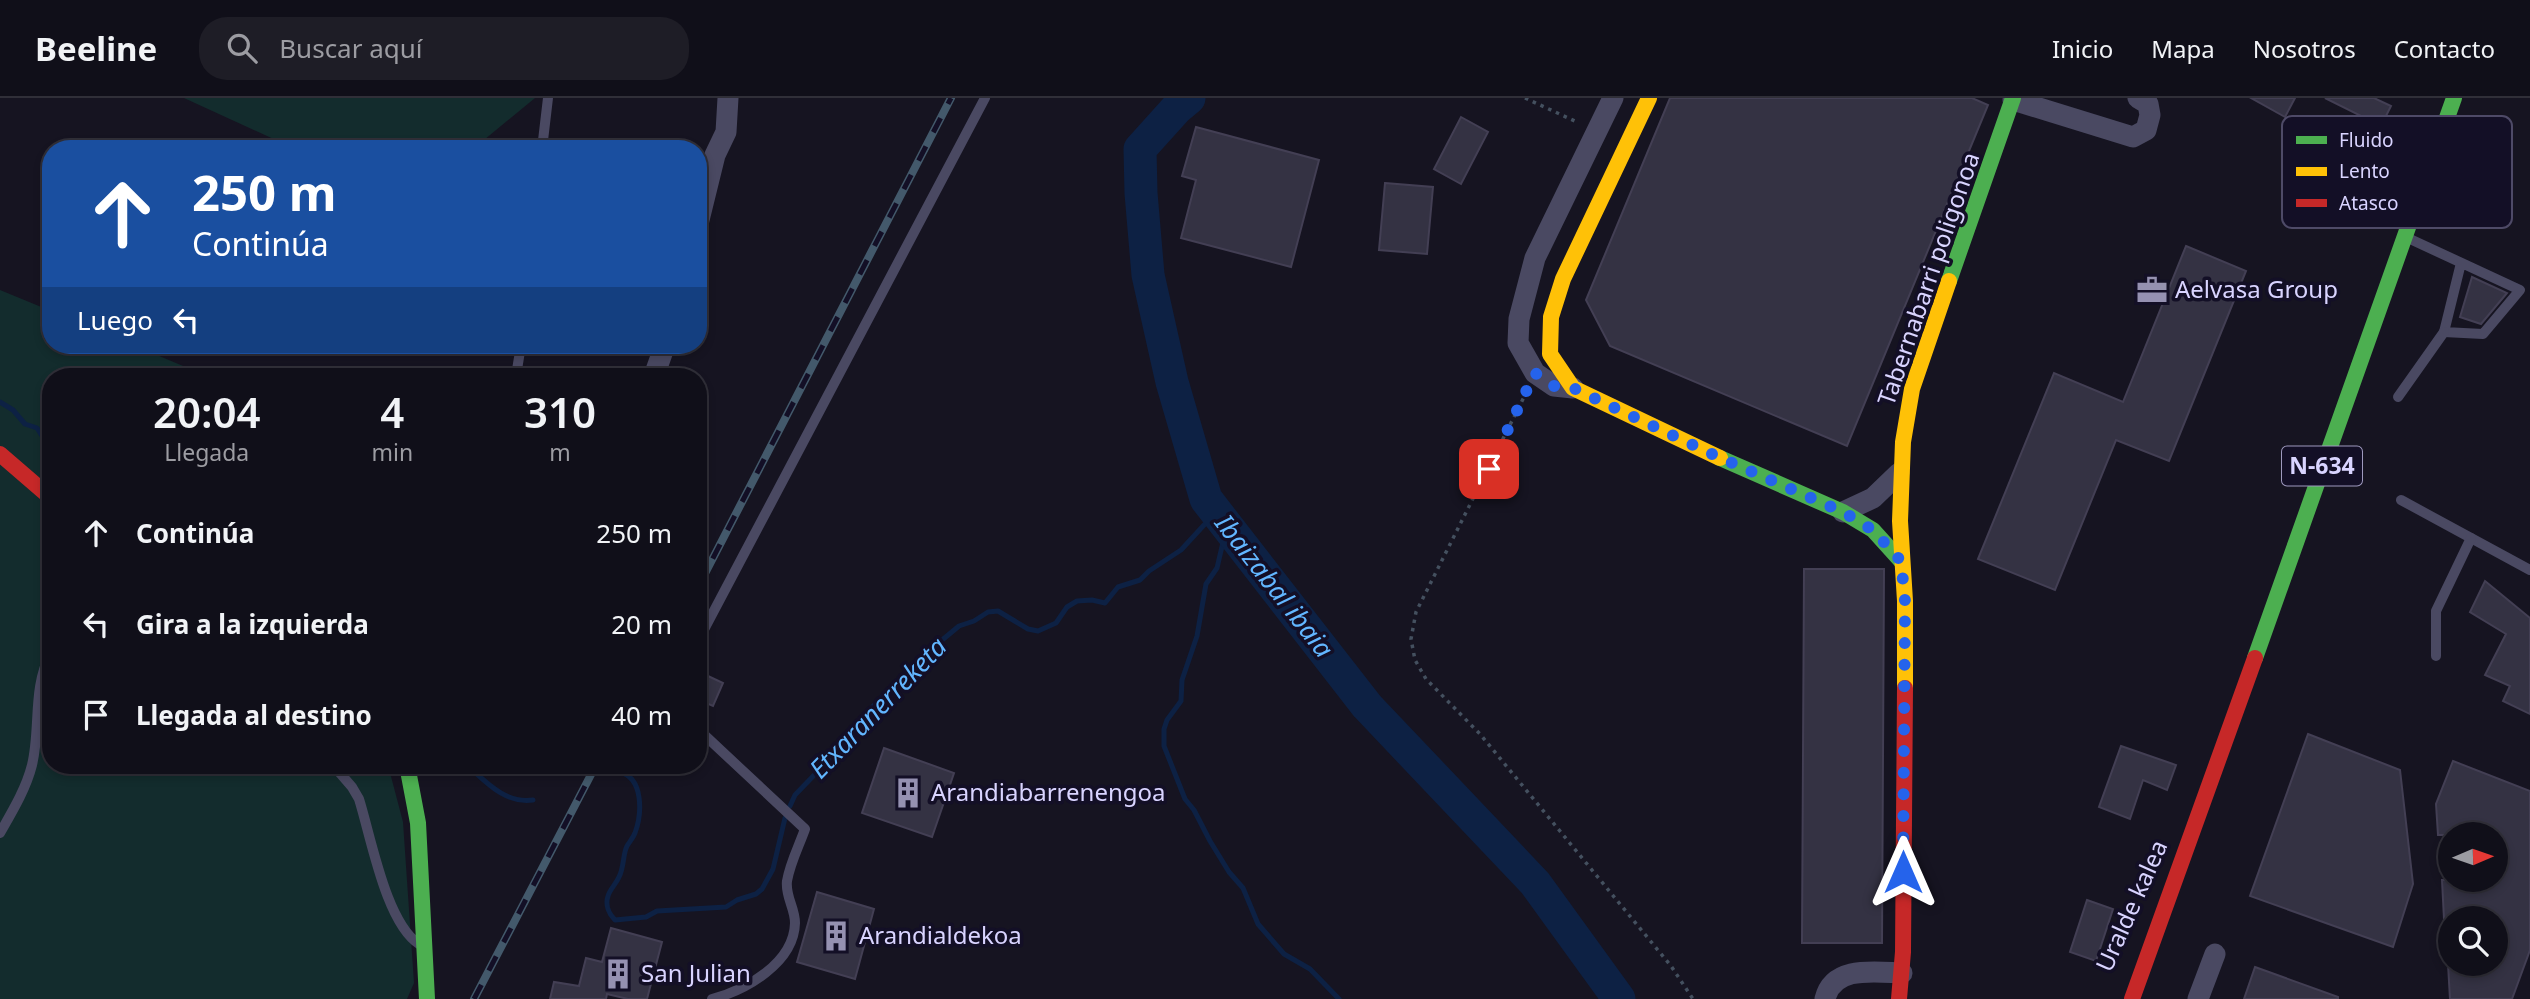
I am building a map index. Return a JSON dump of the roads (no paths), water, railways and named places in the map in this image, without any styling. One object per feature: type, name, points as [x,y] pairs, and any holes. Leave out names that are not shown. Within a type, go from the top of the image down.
[{"type":"main road","points":[[1648,98],[1563,279],[1551,317],[1550,354],[1573,388],[1843,512],[1873,530],[1901,561]]},
{"type":"main road","name":"N-634","points":[[2448,116],[2454,98]]},
{"type":"main road","name":"Tabernabarri poligonoa","points":[[1903,989],[1905,601],[1901,561],[1899,474],[1903,427],[1912,389],[2013,99]]},
{"type":"main road","name":"N-634","points":[[2192,835],[2407,228]]},
{"type":"main road","points":[[0,454],[42,490]]},
{"type":"main road","points":[[410,774],[415,791],[429,980],[427,999]]},
{"type":"street","points":[[707,187],[715,155],[726,132],[728,98]]},
{"type":"street","points":[[1573,388],[1554,386],[1535,373],[1518,343],[1519,319],[1535,258],[1613,98]]},
{"type":"street","points":[[2013,99],[2133,137],[2146,130],[2150,115],[2148,104],[2138,98]]},
{"type":"street","points":[[1843,512],[1873,498],[1899,474]]},
{"type":"street","name":"Uralde kalea","points":[[2130,998],[2192,835]]},
{"type":"street","points":[[2198,999],[2215,954]]},
{"type":"street","points":[[1825,999],[1829,987],[1836,979],[1846,974],[1903,989]]},
{"type":"lane","points":[[543,140],[548,98]]},
{"type":"lane","points":[[707,624],[985,98]]},
{"type":"lane","points":[[2404,237],[2520,290],[2483,334],[2444,332]]},
{"type":"lane","points":[[2398,397],[2444,332],[2461,263]]},
{"type":"lane","points":[[2401,500],[2530,570]]},
{"type":"lane","points":[[2436,656],[2436,611],[2471,538]]},
{"type":"lane","points":[[0,833],[16,805],[32,765],[42,681]]},
{"type":"lane","points":[[707,737],[806,829],[788,881],[787,895],[795,911],[795,927],[788,948],[778,962],[751,983],[725,996],[712,999]]},
{"type":"lane","points":[[341,774],[359,799],[389,902],[410,939],[425,948]]},
{"type":"waterway","name":"Ibaizabal ibaia","points":[[1189,98],[1140,149],[1141,193],[1148,275],[1172,382],[1206,499],[1367,706],[1535,883],[1619,999]]},
{"type":"waterway","name":"Etxaranerreketa","points":[[0,402],[13,410],[25,424],[37,428],[42,436]]},
{"type":"waterway","name":"Etxaranerreketa","points":[[790,806],[795,795],[845,743],[857,723],[917,661],[959,626],[988,612],[998,611],[1028,629],[1038,631],[1056,623],[1067,607],[1077,601],[1105,603],[1118,587],[1140,580],[1181,550],[1216,512]]},
{"type":"waterway","points":[[1227,525],[1217,568],[1206,584],[1197,636],[1182,680],[1181,701],[1167,720],[1164,729],[1164,746],[1185,799],[1229,872],[1243,888],[1258,924],[1284,954],[1310,969],[1339,999]]},
{"type":"waterway","name":"Etxaranerreketa","points":[[477,774],[505,795],[514,799],[533,800]]},
{"type":"waterway","name":"Etxaranerreketa","points":[[624,774],[637,788],[640,807],[635,833],[626,849],[621,873],[607,899],[608,909],[615,920],[646,917],[657,911],[726,907],[756,894],[762,889],[773,869],[785,818]]},
{"type":"railway","points":[[707,570],[951,98]]},
{"type":"railway","points":[[474,999],[591,774]]},
{"type":"place","name":"Aelvasa Group","points":[[2152,290]]},
{"type":"place","name":"Arandiabarrenengoa","points":[[908,793]]},
{"type":"place","name":"Arandialdekoa","points":[[836,936]]},
{"type":"place","name":"San Julian","points":[[618,974]]}]
